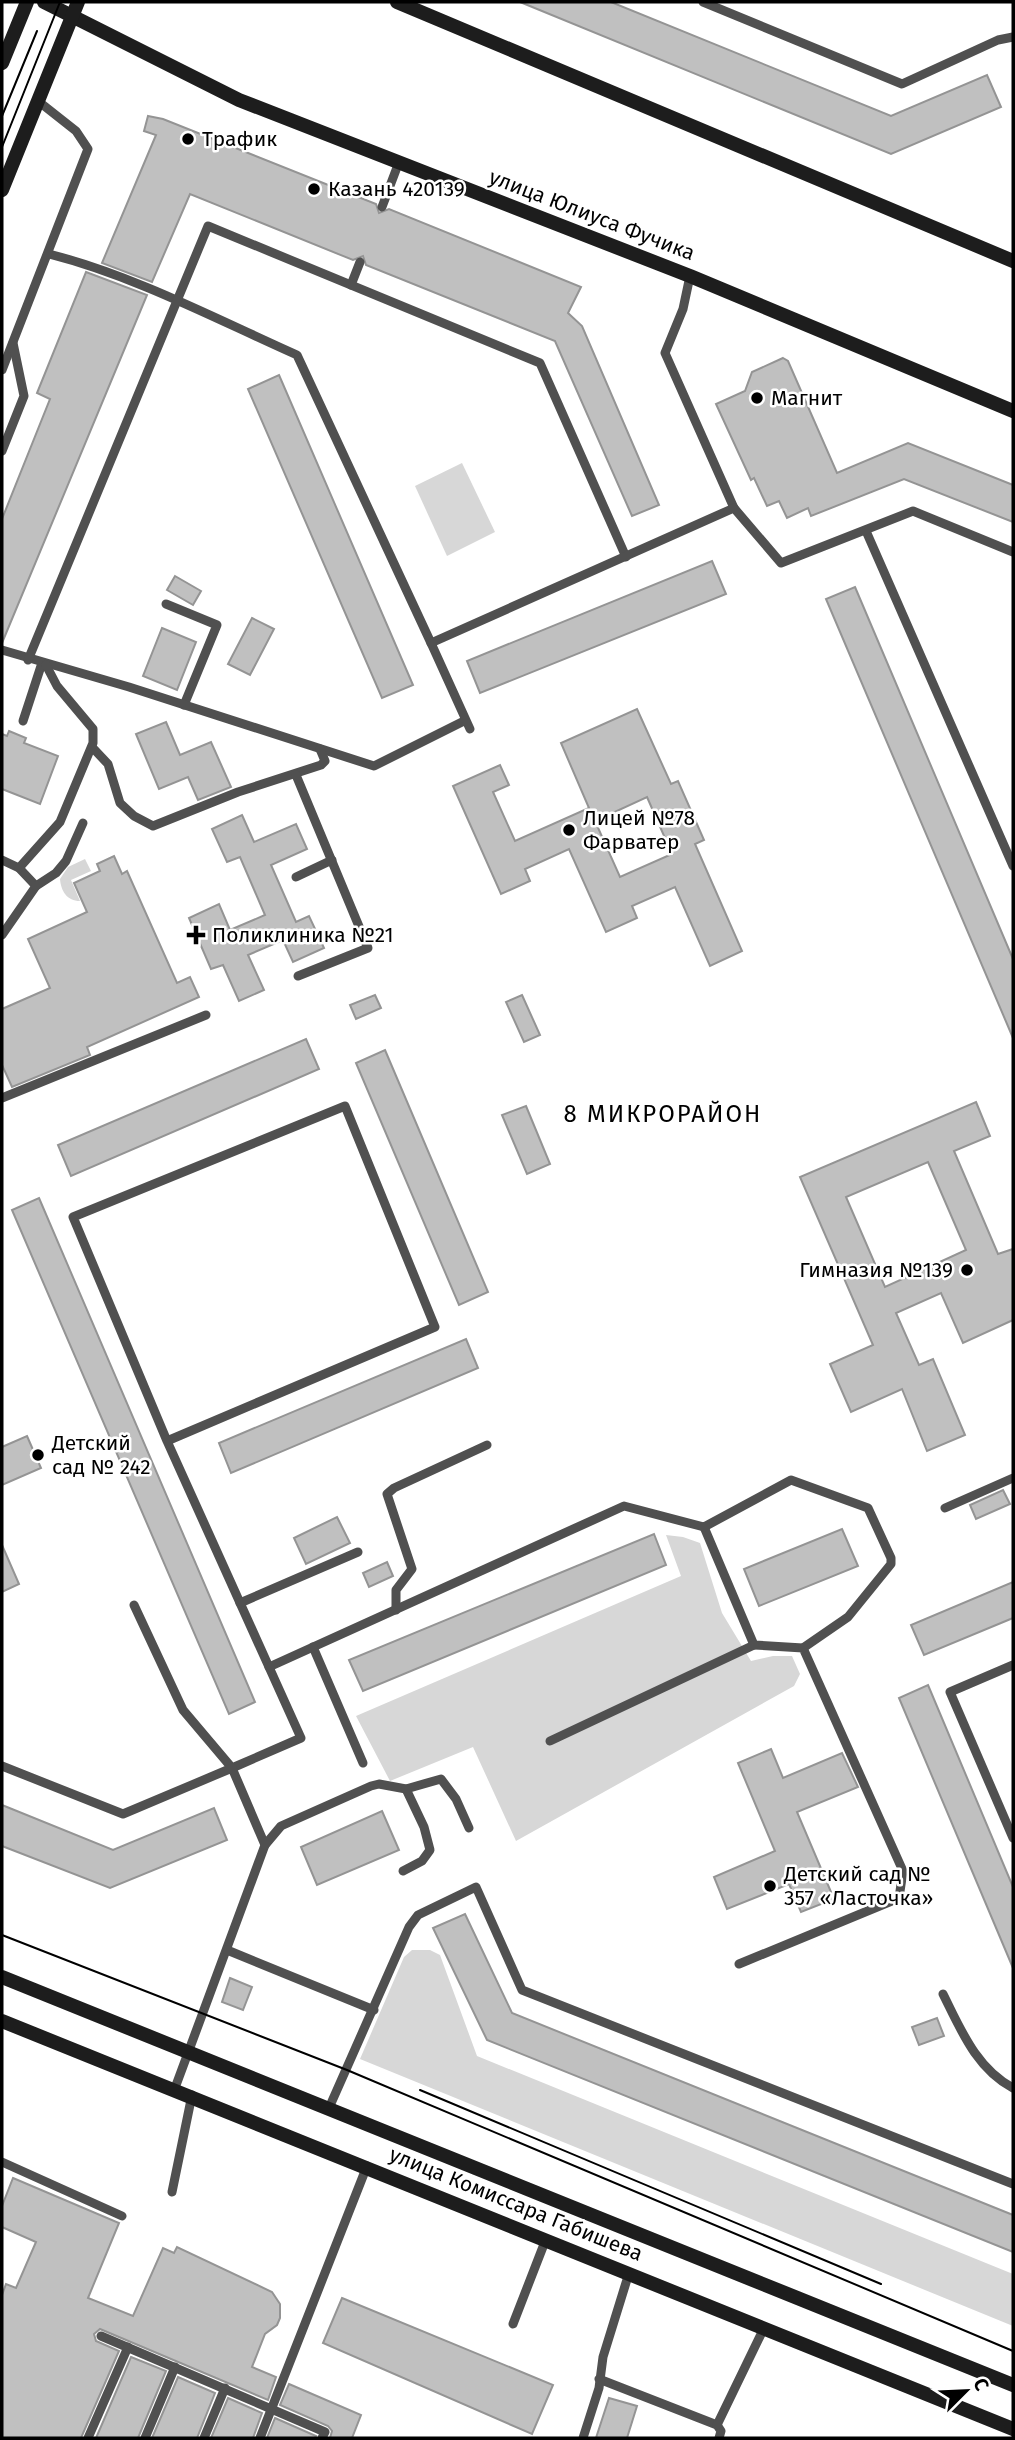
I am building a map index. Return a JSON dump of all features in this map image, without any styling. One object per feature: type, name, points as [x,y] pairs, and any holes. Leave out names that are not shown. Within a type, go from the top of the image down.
[{"type":"street","points":[[2,63],[27,2]]},
{"type":"street","name":"улица Юлиуса Фучика","points":[[44,2],[239,100],[690,276],[1013,411]]},
{"type":"street","points":[[2,190],[78,2]]},
{"type":"street","points":[[397,2],[1013,261]]},
{"type":"street","name":"улица Комиссара Габишева","points":[[2,1977],[1013,2385]]},
{"type":"street","name":"улица Комиссара Габишева","points":[[2,2021],[175,2088],[1013,2429]]},
{"type":"lane","points":[[703,2],[902,84],[998,40],[1013,37]]},
{"type":"lane","points":[[2,370],[88,149],[76,131],[37,101]]},
{"type":"lane","points":[[382,207],[399,162]]},
{"type":"lane","points":[[28,660],[208,226],[540,363],[626,557]]},
{"type":"lane","points":[[2,650],[374,766],[467,725],[297,355],[176,301],[79,262],[49,254]]},
{"type":"lane","points":[[351,285],[360,262]]},
{"type":"lane","points":[[690,276],[683,309],[666,354],[734,508],[781,563],[913,511],[1013,552]]},
{"type":"lane","points":[[2,451],[24,396],[13,343]]},
{"type":"lane","points":[[431,643],[734,508]]},
{"type":"lane","points":[[866,531],[1013,866]]},
{"type":"lane","points":[[166,604],[217,625],[184,705]]},
{"type":"lane","points":[[23,721],[44,664]]},
{"type":"lane","points":[[19,868],[60,822],[92,747],[93,729],[57,686],[44,664]]},
{"type":"lane","points":[[92,747],[108,764],[116,780],[120,803],[134,816],[153,826],[239,792],[321,765],[325,761],[320,749]]},
{"type":"lane","points":[[296,775],[368,948],[298,975]]},
{"type":"lane","points":[[2,936],[36,886],[56,873],[66,861],[83,823]]},
{"type":"lane","points":[[2,860],[19,868],[36,886]]},
{"type":"lane","points":[[296,877],[332,860]]},
{"type":"lane","points":[[2,1098],[206,1015]]},
{"type":"lane","points":[[2,1766],[123,1814],[301,1738],[167,1441],[73,1217],[345,1106],[435,1327],[167,1441]]},
{"type":"lane","points":[[396,1610],[396,1590],[412,1569],[387,1494],[394,1488],[487,1445]]},
{"type":"lane","points":[[945,1508],[1013,1478]]},
{"type":"lane","points":[[269,1667],[624,1506],[704,1527],[791,1480],[868,1508],[891,1564],[848,1617],[803,1648],[754,1645],[550,1741]]},
{"type":"lane","points":[[704,1527],[754,1645]]},
{"type":"lane","points":[[240,1603],[358,1552]]},
{"type":"lane","points":[[134,1605],[183,1710],[232,1768],[265,1845]]},
{"type":"lane","points":[[313,1647],[363,1763]]},
{"type":"lane","points":[[739,1964],[899,1899],[903,1871],[803,1648]]},
{"type":"lane","points":[[1013,1665],[950,1692],[1013,1838]]},
{"type":"lane","points":[[175,2088],[265,1845],[281,1826],[371,1786],[379,1784],[406,1789],[441,1779],[456,1798],[469,1828]]},
{"type":"lane","points":[[403,1871],[422,1861],[430,1850],[424,1827],[406,1789]]},
{"type":"lane","points":[[329,2108],[409,1927],[418,1915],[476,1887],[522,1990],[1013,2184]]},
{"type":"lane","points":[[226,1950],[374,2010]]},
{"type":"lane","points":[[943,1994],[972,2050],[993,2075],[1013,2088]]},
{"type":"lane","points":[[172,2192],[192,2095]]},
{"type":"lane","points":[[2,2162],[122,2216]]},
{"type":"lane","points":[[260,2438],[367,2166]]},
{"type":"lane","points":[[513,2324],[546,2239]]},
{"type":"lane","points":[[583,2438],[603,2357],[629,2273]]},
{"type":"lane","points":[[718,2426],[764,2328]]},
{"type":"lane","points":[[101,2336],[325,2432],[322,2438]]},
{"type":"lane","points":[[88,2438],[128,2347]]},
{"type":"lane","points":[[145,2438],[175,2367]]},
{"type":"lane","points":[[599,2379],[718,2426],[721,2431],[719,2438]]},
{"type":"lane","points":[[204,2438],[225,2388]]},
{"type":"shaded area","points":[[462,463],[495,532],[447,556],[415,486]]},
{"type":"shaded area","points":[[85,859],[91,871],[71,880],[80,901],[75,901],[65,894],[60,879],[68,867]]},
{"type":"shaded area","points":[[666,1535],[700,1543],[722,1613],[751,1661],[773,1656],[792,1656],[800,1674],[794,1686],[516,1841],[473,1747],[390,1781],[356,1716],[681,1576]]},
{"type":"shaded area","points":[[412,1950],[430,1950],[440,1955],[477,2056],[1013,2274],[1013,2326],[360,2059],[404,1957]]},
{"type":"building","points":[[520,2],[611,2],[891,116],[987,75],[1001,107],[891,154]]},
{"type":"building","points":[[148,116],[163,119],[376,204],[379,213],[389,209],[581,287],[568,313],[582,326],[659,505],[632,516],[555,341],[366,265],[363,256],[353,260],[190,194],[152,282],[102,263],[156,135],[144,131]]},
{"type":"building","points":[[86,272],[147,295],[2,643],[2,519],[50,399],[37,393]]},
{"type":"building","points":[[783,358],[788,361],[837,473],[908,443],[1013,485],[1013,522],[904,479],[811,516],[808,508],[787,518],[779,501],[767,506],[754,478],[751,480],[716,404],[745,391],[752,372]]},
{"type":"building","points":[[279,375],[413,685],[382,698],[248,389]]},
{"type":"building","points":[[712,561],[726,594],[480,693],[467,661]]},
{"type":"building","points":[[175,576],[201,591],[193,605],[167,590]]},
{"type":"building","points":[[855,587],[1013,959],[1013,1038],[826,599]]},
{"type":"building","points":[[252,618],[274,629],[250,675],[228,664]]},
{"type":"building","points":[[162,628],[196,642],[177,690],[143,676]]},
{"type":"building","name":"Лицей №78 Фарватер","points":[[637,709],[671,784],[678,781],[704,840],[695,844],[742,951],[710,966],[675,887],[632,906],[637,918],[606,932],[569,849],[525,869],[530,881],[501,894],[453,786],[500,765],[509,785],[493,792],[515,841],[589,808],[561,743]],"holes":[[[647,797],[672,854],[620,877],[595,821]]]},
{"type":"building","points":[[166,722],[180,755],[211,742],[231,787],[198,800],[188,777],[159,789],[136,734]]},
{"type":"building","points":[[9,731],[26,738],[24,743],[58,756],[40,804],[2,789],[2,734],[7,736]]},
{"type":"building","points":[[242,815],[254,842],[296,824],[307,849],[271,865],[296,922],[309,916],[324,948],[293,962],[283,940],[248,955],[264,990],[239,1001],[223,965],[211,969],[189,918],[219,904],[230,930],[265,915],[240,857],[227,862],[212,829]]},
{"type":"building","points":[[114,856],[122,874],[127,871],[177,983],[190,977],[199,997],[87,1047],[90,1055],[12,1087],[2,1065],[2,1009],[50,988],[28,939],[87,912],[74,883],[100,871],[97,864]]},
{"type":"building","points":[[375,995],[381,1008],[356,1019],[350,1005]]},
{"type":"building","points":[[522,995],[540,1035],[524,1042],[506,1002]]},
{"type":"building","points":[[306,1039],[319,1069],[71,1176],[58,1145]]},
{"type":"building","points":[[385,1050],[488,1292],[459,1305],[356,1063]]},
{"type":"building","name":"Гимназия №139","points":[[976,1102],[990,1136],[954,1151],[998,1254],[1013,1249],[1013,1320],[963,1343],[941,1293],[896,1313],[919,1365],[933,1359],[965,1435],[927,1451],[902,1389],[851,1412],[830,1364],[873,1345],[800,1177]],"holes":[[[928,1162],[966,1250],[885,1287],[846,1197]]]},
{"type":"building","points":[[526,1106],[550,1164],[527,1174],[502,1115]]},
{"type":"building","points":[[39,1198],[255,1702],[229,1714],[12,1210]]},
{"type":"building","points":[[466,1339],[478,1368],[231,1473],[219,1443]]},
{"type":"building","points":[[27,1436],[41,1468],[2,1485],[2,1447]]},
{"type":"building","points":[[1003,1490],[1010,1504],[976,1519],[970,1505]]},
{"type":"building","points":[[337,1517],[350,1543],[306,1564],[294,1538]]},
{"type":"building","points":[[842,1529],[858,1566],[759,1606],[744,1569]]},
{"type":"building","points":[[654,1534],[666,1565],[363,1691],[349,1660]]},
{"type":"building","points":[[2,1545],[19,1584],[2,1592]]},
{"type":"building","points":[[387,1562],[393,1576],[369,1587],[363,1573]]},
{"type":"building","points":[[1013,1582],[1013,1618],[924,1655],[911,1625]]},
{"type":"building","points":[[928,1685],[1013,1887],[1013,1968],[899,1698]]},
{"type":"building","points":[[771,1749],[783,1778],[842,1753],[858,1787],[797,1812],[834,1899],[801,1912],[789,1884],[727,1909],[714,1877],[775,1851],[738,1763]]},
{"type":"building","points":[[2,1805],[113,1850],[214,1808],[227,1840],[110,1888],[2,1846]]},
{"type":"building","points":[[382,1811],[399,1850],[317,1885],[301,1847]]},
{"type":"building","points":[[465,1914],[512,2013],[1013,2215],[1013,2252],[487,2040],[433,1928]]},
{"type":"building","points":[[230,1978],[252,1987],[243,2010],[222,2002]]},
{"type":"building","points":[[937,2018],[944,2036],[919,2045],[912,2027]]},
{"type":"building","points":[[13,2178],[119,2223],[88,2298],[133,2316],[163,2248],[174,2253],[177,2247],[272,2292],[280,2304],[280,2318],[277,2325],[265,2334],[252,2367],[276,2377],[268,2400],[100,2329],[94,2334],[96,2341],[119,2351],[81,2438],[2,2438],[2,2295],[6,2284],[16,2288],[36,2242],[2,2227],[2,2206]]},
{"type":"building","points":[[342,2298],[553,2385],[532,2434],[323,2343]]},
{"type":"building","points":[[131,2357],[166,2371],[138,2438],[96,2438]]},
{"type":"building","points":[[178,2377],[215,2393],[197,2438],[152,2438]]},
{"type":"building","points":[[289,2384],[361,2415],[352,2438],[330,2438],[332,2431],[328,2426],[280,2405]]},
{"type":"building","points":[[228,2398],[262,2413],[253,2438],[211,2438]]},
{"type":"building","points":[[609,2398],[637,2406],[627,2438],[596,2438]]},
{"type":"building","points":[[275,2418],[316,2436],[267,2438]]},
{"type":"tram line","points":[[2,147],[60,2]]},
{"type":"tram line","points":[[2,116],[37,31]]},
{"type":"tram line","points":[[2,1935],[347,2070],[1013,2351]]},
{"type":"tram line","points":[[420,2090],[881,2284]]},
{"type":"place","name":"Трафик","points":[[188,139]]},
{"type":"place","name":"Казань 420139","points":[[314,189]]},
{"type":"place","name":"Магнит","points":[[757,398]]},
{"type":"place","name":"Лицей №78 Фарватер","points":[[569,830]]},
{"type":"place","name":"Поликлиника №21","points":[[196,935]]},
{"type":"place","name":"Гимназия №139","points":[[967,1270]]},
{"type":"place","name":"Детский сад № 242","points":[[38,1455]]},
{"type":"place","name":"Детский сад № 357 «Ласточка»","points":[[770,1886]]},
{"type":"district","name":"8 МИКРОРАЙОН","points":[[663,1114]]}]
